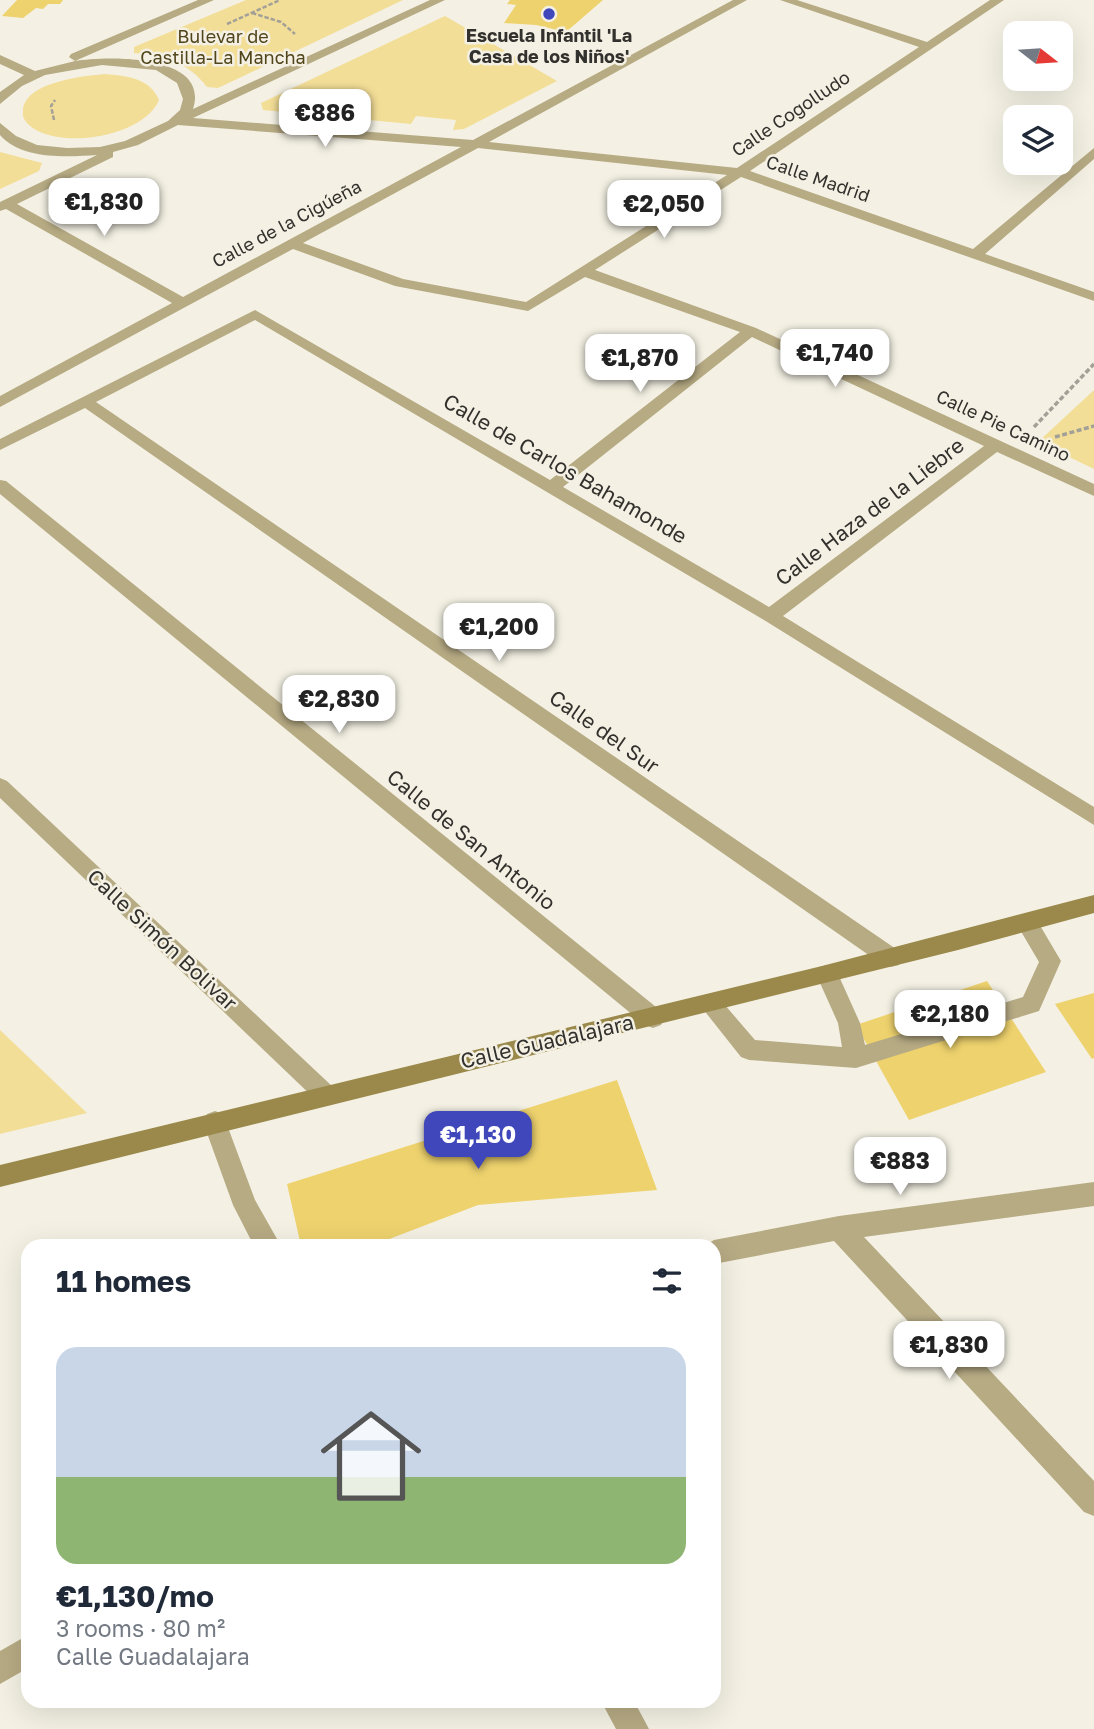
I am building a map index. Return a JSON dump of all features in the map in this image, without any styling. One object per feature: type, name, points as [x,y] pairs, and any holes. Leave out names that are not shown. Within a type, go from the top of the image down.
[{"type":"main road","name":"Calle Guadalajara","points":[[0,1176],[325,1094],[710,1004],[1094,904]]},
{"type":"street","points":[[0,88],[208,0]]},
{"type":"street","points":[[4,205],[126,145],[439,0]]},
{"type":"street","name":"Calle de la Cigúeña","points":[[0,402],[741,0]]},
{"type":"street","points":[[786,0],[928,46]]},
{"type":"street","name":"Calle Cogolludo","points":[[292,244],[400,283],[528,307],[740,172],[998,0]]},
{"type":"street","points":[[0,59],[34,75]]},
{"type":"street","points":[[0,100],[6,92],[34,75],[73,64],[109,60],[154,66],[172,73],[186,85],[190,98],[187,110],[177,121]]},
{"type":"street","name":"Calle Madrid","points":[[177,121],[475,144],[740,172],[1094,297]]},
{"type":"street","points":[[0,127],[11,139],[33,148],[60,152],[88,152],[126,145]]},
{"type":"street","points":[[975,254],[1094,152]]},
{"type":"street","points":[[4,205],[183,303]]},
{"type":"street","name":"Calle Pie Camino","points":[[583,271],[751,331],[1094,491]]},
{"type":"street","name":"Calle de Carlos Bahamonde","points":[[0,445],[255,314],[770,617],[1094,817]]},
{"type":"street","points":[[552,487],[751,331]]},
{"type":"street","name":"Calle del Sur","points":[[85,401],[891,958]]},
{"type":"street","name":"Calle Haza de la Liebre","points":[[770,617],[1004,447]]},
{"type":"street","name":"Calle de San Antonio","points":[[0,485],[653,1018]]},
{"type":"street","name":"Calle Simón Bolivar","points":[[0,786],[325,1094]]},
{"type":"street","points":[[710,1004],[749,1050],[856,1058],[1031,1004],[1050,961],[1027,923]]},
{"type":"street","points":[[827,974],[849,1023],[856,1058]]},
{"type":"street","points":[[215,1122],[245,1205],[264,1239]]},
{"type":"street","points":[[721,1251],[839,1228],[1094,1194]]},
{"type":"street","points":[[839,1228],[1094,1502]]},
{"type":"street","points":[[0,1669],[21,1655]]},
{"type":"street","points":[[620,1708],[634,1729]]},
{"type":"path","points":[[252,12],[289,25],[296,35]]},
{"type":"path","points":[[1004,447],[1094,365]]},
{"type":"path","points":[[1004,447],[1094,426]]},
{"type":"green space","name":"Bulevar de Castilla-La Mancha","points":[[246,0],[403,0],[218,88],[207,87],[192,71],[175,61],[134,53],[134,47]]},
{"type":"green space","points":[[445,16],[557,81],[464,129],[453,130],[456,120],[416,116],[411,124],[263,110],[261,103]]},
{"type":"green space","points":[[105,74],[129,77],[144,83],[159,100],[150,113],[136,123],[99,136],[59,137],[42,133],[24,119],[26,101],[33,93],[56,82]]},
{"type":"green space","points":[[0,152],[42,163],[39,171],[0,189]]},
{"type":"green space","points":[[1094,390],[1094,469],[1038,442]]},
{"type":"green space","points":[[0,1030],[87,1113],[0,1134]]},
{"type":"building","points":[[17,0],[63,0],[60,4],[48,4],[43,9],[36,8],[23,18],[2,16]]},
{"type":"building","name":"Escuela Infantil 'La Casa de los Niños'","points":[[510,0],[603,0],[566,32],[536,25],[504,23],[516,5],[507,4]]},
{"type":"building","points":[[987,981],[1046,1072],[909,1120],[856,1025]]},
{"type":"building","points":[[1094,993],[1094,1058],[1092,1059],[1055,1004]]},
{"type":"building","points":[[617,1080],[657,1190],[478,1205],[389,1239],[299,1239],[287,1184]]},
{"type":"place","name":"Escuela Infantil 'La Casa de los Niños'","points":[[549,14]]}]
